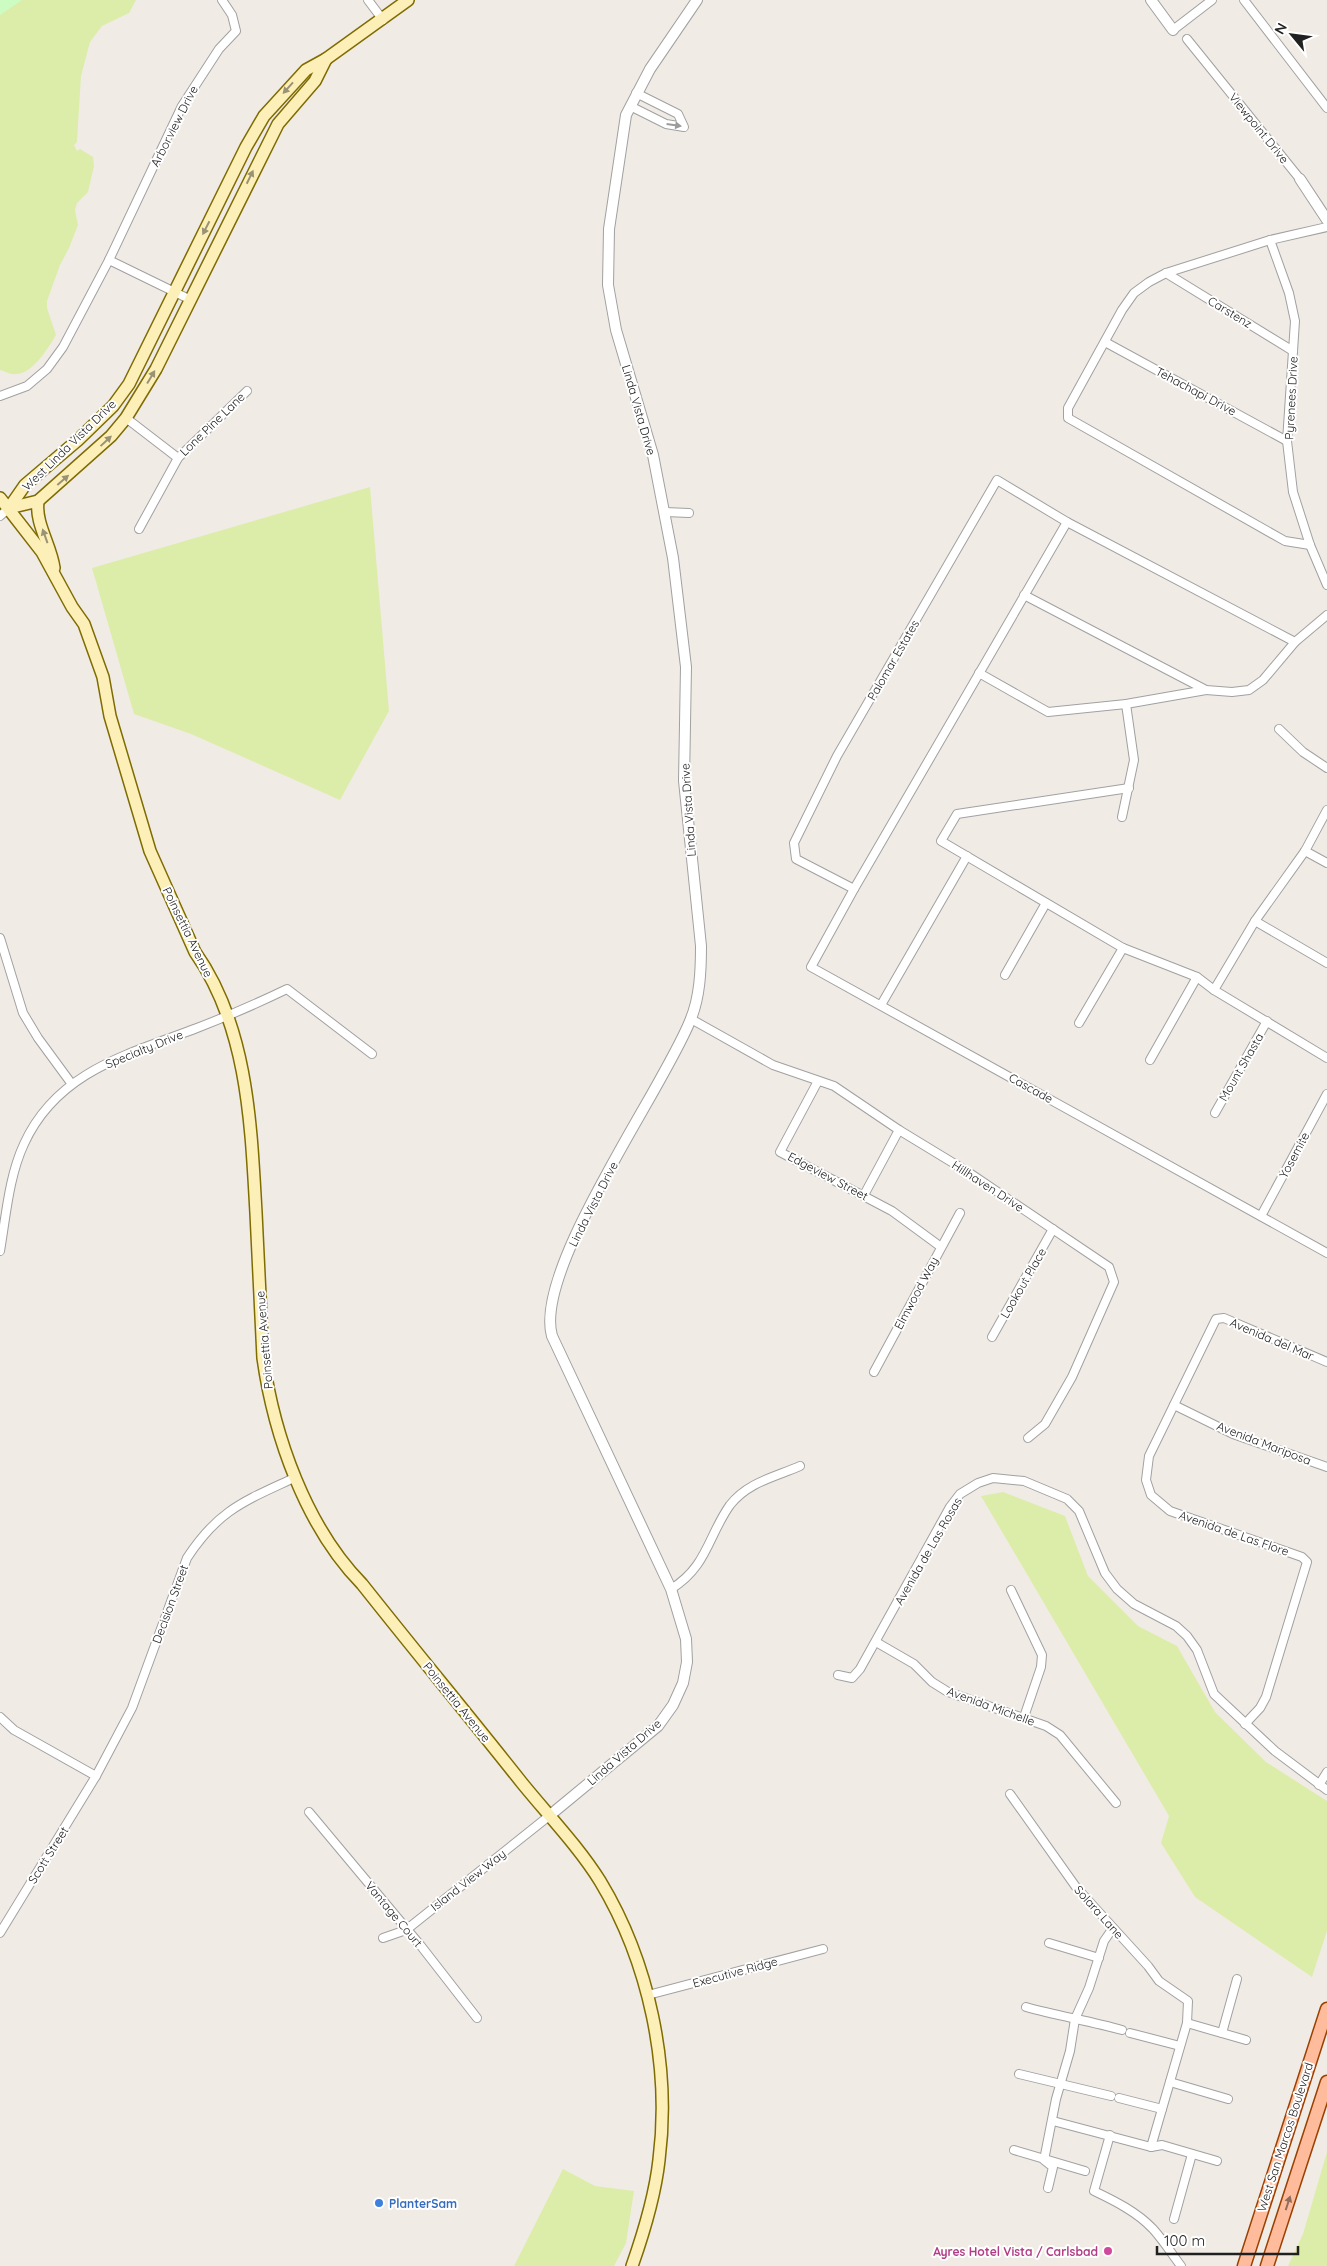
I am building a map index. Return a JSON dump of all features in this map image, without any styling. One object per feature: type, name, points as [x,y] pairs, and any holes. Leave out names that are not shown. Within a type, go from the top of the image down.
[{"type":"main road","name":"West Linda Vista Drive","points":[[4,512],[25,485],[78,440],[113,406],[129,384],[174,290],[264,116],[306,70],[326,59],[383,20],[408,0]]},
{"type":"main road","name":"West Linda Vista Drive","points":[[4,512],[38,501],[111,436],[126,418],[156,369],[278,124],[315,81],[326,59]]},
{"type":"main road","name":"Poinsettia Avenue","points":[[0,498],[4,512],[54,572],[72,607],[84,624],[103,677],[110,716],[150,851],[195,952],[205,966],[220,999],[234,1040],[246,1093],[251,1128],[264,1358],[268,1390],[285,1450],[296,1477],[310,1509],[345,1567],[362,1584],[600,1881],[630,1942],[648,1995],[658,2047],[662,2099],[659,2160],[646,2226],[632,2266]]},
{"type":"main road","points":[[38,501],[36,512],[52,556],[54,572]]},
{"type":"main road","name":"West San Marcos Boulevard","points":[[1244,2266],[1327,2009]]},
{"type":"main road","name":"West San Marcos Boulevard","points":[[1267,2266],[1327,2082]]},
{"type":"street","name":"Arborview Drive","points":[[0,396],[27,386],[47,369],[63,347],[109,260],[182,106],[219,49],[236,31],[232,16],[222,0]]},
{"type":"street","points":[[368,0],[383,20]]},
{"type":"street","name":"Linda Vista Drive","points":[[549,1816],[658,1726],[674,1705],[683,1684],[686,1662],[686,1639],[671,1589],[549,1326],[550,1312],[559,1276],[580,1226],[660,1082],[691,1019],[701,968],[701,946],[684,781],[686,667],[674,558],[653,455],[616,330],[608,285],[609,229],[625,124],[630,106],[636,93],[697,0]]},
{"type":"street","points":[[1151,0],[1173,30],[1212,0]]},
{"type":"street","points":[[1244,0],[1327,108]]},
{"type":"street","name":"Viewpoint Drive","points":[[1187,39],[1300,179],[1327,220]]},
{"type":"street","points":[[630,106],[666,124],[684,127],[678,114],[636,93]]},
{"type":"street","points":[[1310,545],[1285,541],[1068,418],[1068,408],[1122,310],[1134,293],[1166,273],[1270,240],[1327,227]]},
{"type":"street","name":"Pyrenees Drive","points":[[1270,240],[1295,321],[1288,441],[1293,492],[1310,545],[1327,585]]},
{"type":"street","points":[[109,260],[174,290],[191,300]]},
{"type":"street","name":"Carstenz","points":[[1166,273],[1293,351]]},
{"type":"street","name":"Tehachapi Drive","points":[[1105,342],[1288,441]]},
{"type":"street","name":"Lone Pine Lane","points":[[139,528],[178,458],[247,390]]},
{"type":"street","name":"Lone Pine Lane","points":[[126,418],[178,458]]},
{"type":"street","name":"Palomar Estates","points":[[854,889],[796,859],[794,843],[837,756],[997,480],[1067,522]]},
{"type":"street","points":[[665,512],[690,513]]},
{"type":"street","points":[[854,889],[1067,522],[1295,642]]},
{"type":"street","points":[[1024,595],[1206,690]]},
{"type":"street","points":[[979,672],[1048,712],[1126,704],[1206,690],[1232,692],[1249,690],[1263,680],[1295,642],[1327,615]]},
{"type":"street","points":[[1122,818],[1134,760],[1126,704]]},
{"type":"street","points":[[1279,729],[1303,752],[1327,768]]},
{"type":"street","points":[[1128,788],[957,814],[941,841],[1123,948],[1197,977],[1214,990],[1327,1058]]},
{"type":"street","points":[[1214,990],[1255,921],[1305,851],[1327,810]]},
{"type":"street","points":[[1305,851],[1327,863]]},
{"type":"street","points":[[881,1005],[967,856]]},
{"type":"street","name":"Cascade","points":[[854,889],[811,967],[1327,1253]]},
{"type":"street","points":[[1005,975],[1046,903]]},
{"type":"street","points":[[1255,921],[1327,963]]},
{"type":"street","points":[[0,938],[23,1013],[38,1038],[71,1083]]},
{"type":"street","points":[[1079,1023],[1123,948]]},
{"type":"street","points":[[1150,1060],[1197,977]]},
{"type":"street","name":"Specialty Drive","points":[[0,1251],[16,1167],[23,1145],[53,1099],[71,1083],[106,1063],[226,1017],[288,989],[372,1054]]},
{"type":"street","name":"Hillhaven Drive","points":[[691,1019],[774,1065],[834,1086],[899,1130],[968,1172],[1109,1267],[1114,1282],[1072,1377],[1045,1424],[1028,1438]]},
{"type":"street","name":"Mount Shasta","points":[[1215,1113],[1267,1021]]},
{"type":"street","name":"Edgeview Street","points":[[818,1081],[780,1152],[892,1211],[941,1247]]},
{"type":"street","name":"Yosemite","points":[[1261,1216],[1327,1094]]},
{"type":"street","points":[[864,1195],[899,1130]]},
{"type":"street","name":"Elmwood Way","points":[[874,1372],[960,1214]]},
{"type":"street","name":"Lookout Place","points":[[992,1337],[1053,1229]]},
{"type":"street","name":"Avenida del Mar","points":[[1216,1319],[1224,1318],[1327,1362]]},
{"type":"street","name":"Avenida de Las Flore","points":[[1216,1319],[1149,1456],[1146,1480],[1151,1495],[1170,1511],[1302,1557],[1307,1562],[1266,1697],[1260,1708],[1245,1724]]},
{"type":"street","name":"Avenida Mariposa","points":[[1174,1405],[1233,1434],[1327,1467]]},
{"type":"street","points":[[671,1589],[685,1580],[695,1570],[731,1505],[745,1491],[767,1477],[800,1466]]},
{"type":"street","name":"Decision Street","points":[[96,1776],[132,1708],[187,1558],[201,1536],[221,1515],[242,1502],[296,1477]]},
{"type":"street","name":"Avenida de Las Rosas","points":[[838,1675],[852,1678],[860,1669],[950,1507],[960,1494],[978,1482],[992,1478],[1017,1479],[1067,1499],[1079,1511],[1105,1573],[1134,1604],[1176,1626],[1187,1636],[1197,1650],[1214,1694],[1245,1724],[1327,1790]]},
{"type":"street","points":[[1011,1590],[1042,1655],[1041,1667],[1024,1717]]},
{"type":"street","name":"Avenida Michelle","points":[[876,1642],[914,1664],[932,1682],[948,1692],[1024,1717],[1046,1726],[1060,1735],[1116,1803]]},
{"type":"street","points":[[0,1717],[14,1730],[96,1776]]},
{"type":"street","points":[[1319,1785],[1327,1772]]},
{"type":"street","name":"Scott Street","points":[[0,1933],[96,1776]]},
{"type":"street","name":"Solara Lane","points":[[1010,1794],[1076,1887],[1159,1981],[1188,2001],[1187,2023],[1151,2147]]},
{"type":"street","name":"Vantage Court","points":[[309,1812],[477,2018]]},
{"type":"street","name":"Island View Way","points":[[383,1938],[406,1930],[549,1816]]},
{"type":"street","points":[[1044,2160],[1060,2083],[1070,2051],[1075,2019],[1089,1988],[1104,1941],[1113,1928]]},
{"type":"street","points":[[1049,1944],[1099,1958]]},
{"type":"street","name":"Executive Ridge","points":[[648,1995],[823,1949]]},
{"type":"street","points":[[1222,2033],[1237,1979]]},
{"type":"street","points":[[1026,2007],[1075,2019],[1084,2019],[1122,2030]]},
{"type":"street","points":[[1187,2023],[1246,2040]]},
{"type":"street","points":[[1130,2033],[1180,2046]]},
{"type":"street","points":[[1019,2074],[1162,2109]]},
{"type":"street","points":[[1170,2082],[1228,2099]]},
{"type":"street","points":[[1053,2122],[1151,2147],[1162,2145],[1217,2161]]},
{"type":"street","points":[[1110,2135],[1094,2191],[1119,2203],[1138,2216],[1153,2229],[1182,2266]]},
{"type":"street","points":[[1014,2150],[1085,2171]]},
{"type":"street","points":[[1174,2219],[1192,2154]]},
{"type":"street","points":[[1044,2160],[1053,2167],[1048,2188]]},
{"type":"green space","points":[[0,0],[136,0],[129,13],[102,26],[90,42],[81,76],[77,142],[74,145],[77,151],[80,149],[93,157],[94,166],[88,192],[77,203],[75,210],[78,225],[60,265],[47,301],[47,308],[56,335],[34,365],[22,373],[14,374],[0,370]]},
{"type":"green space","points":[[0,0],[22,0],[0,15]]},
{"type":"green space","points":[[370,487],[389,711],[340,800],[191,734],[134,714],[92,568]]},
{"type":"green space","points":[[1003,1492],[1065,1516],[1088,1576],[1138,1626],[1177,1646],[1215,1712],[1266,1762],[1327,1801],[1327,1931],[1312,1977],[1195,1897],[1161,1843],[1169,1816],[981,1496]]},
{"type":"green space","points":[[1327,2152],[1327,2266],[1288,2266],[1303,2234]]},
{"type":"green space","points":[[563,2169],[595,2186],[634,2191],[626,2243],[614,2266],[514,2266]]},
{"type":"place","name":"PlanterSam","points":[[379,2203]]},
{"type":"place","name":"Ayres Hotel Vista / Carlsbad","points":[[1108,2251]]}]
